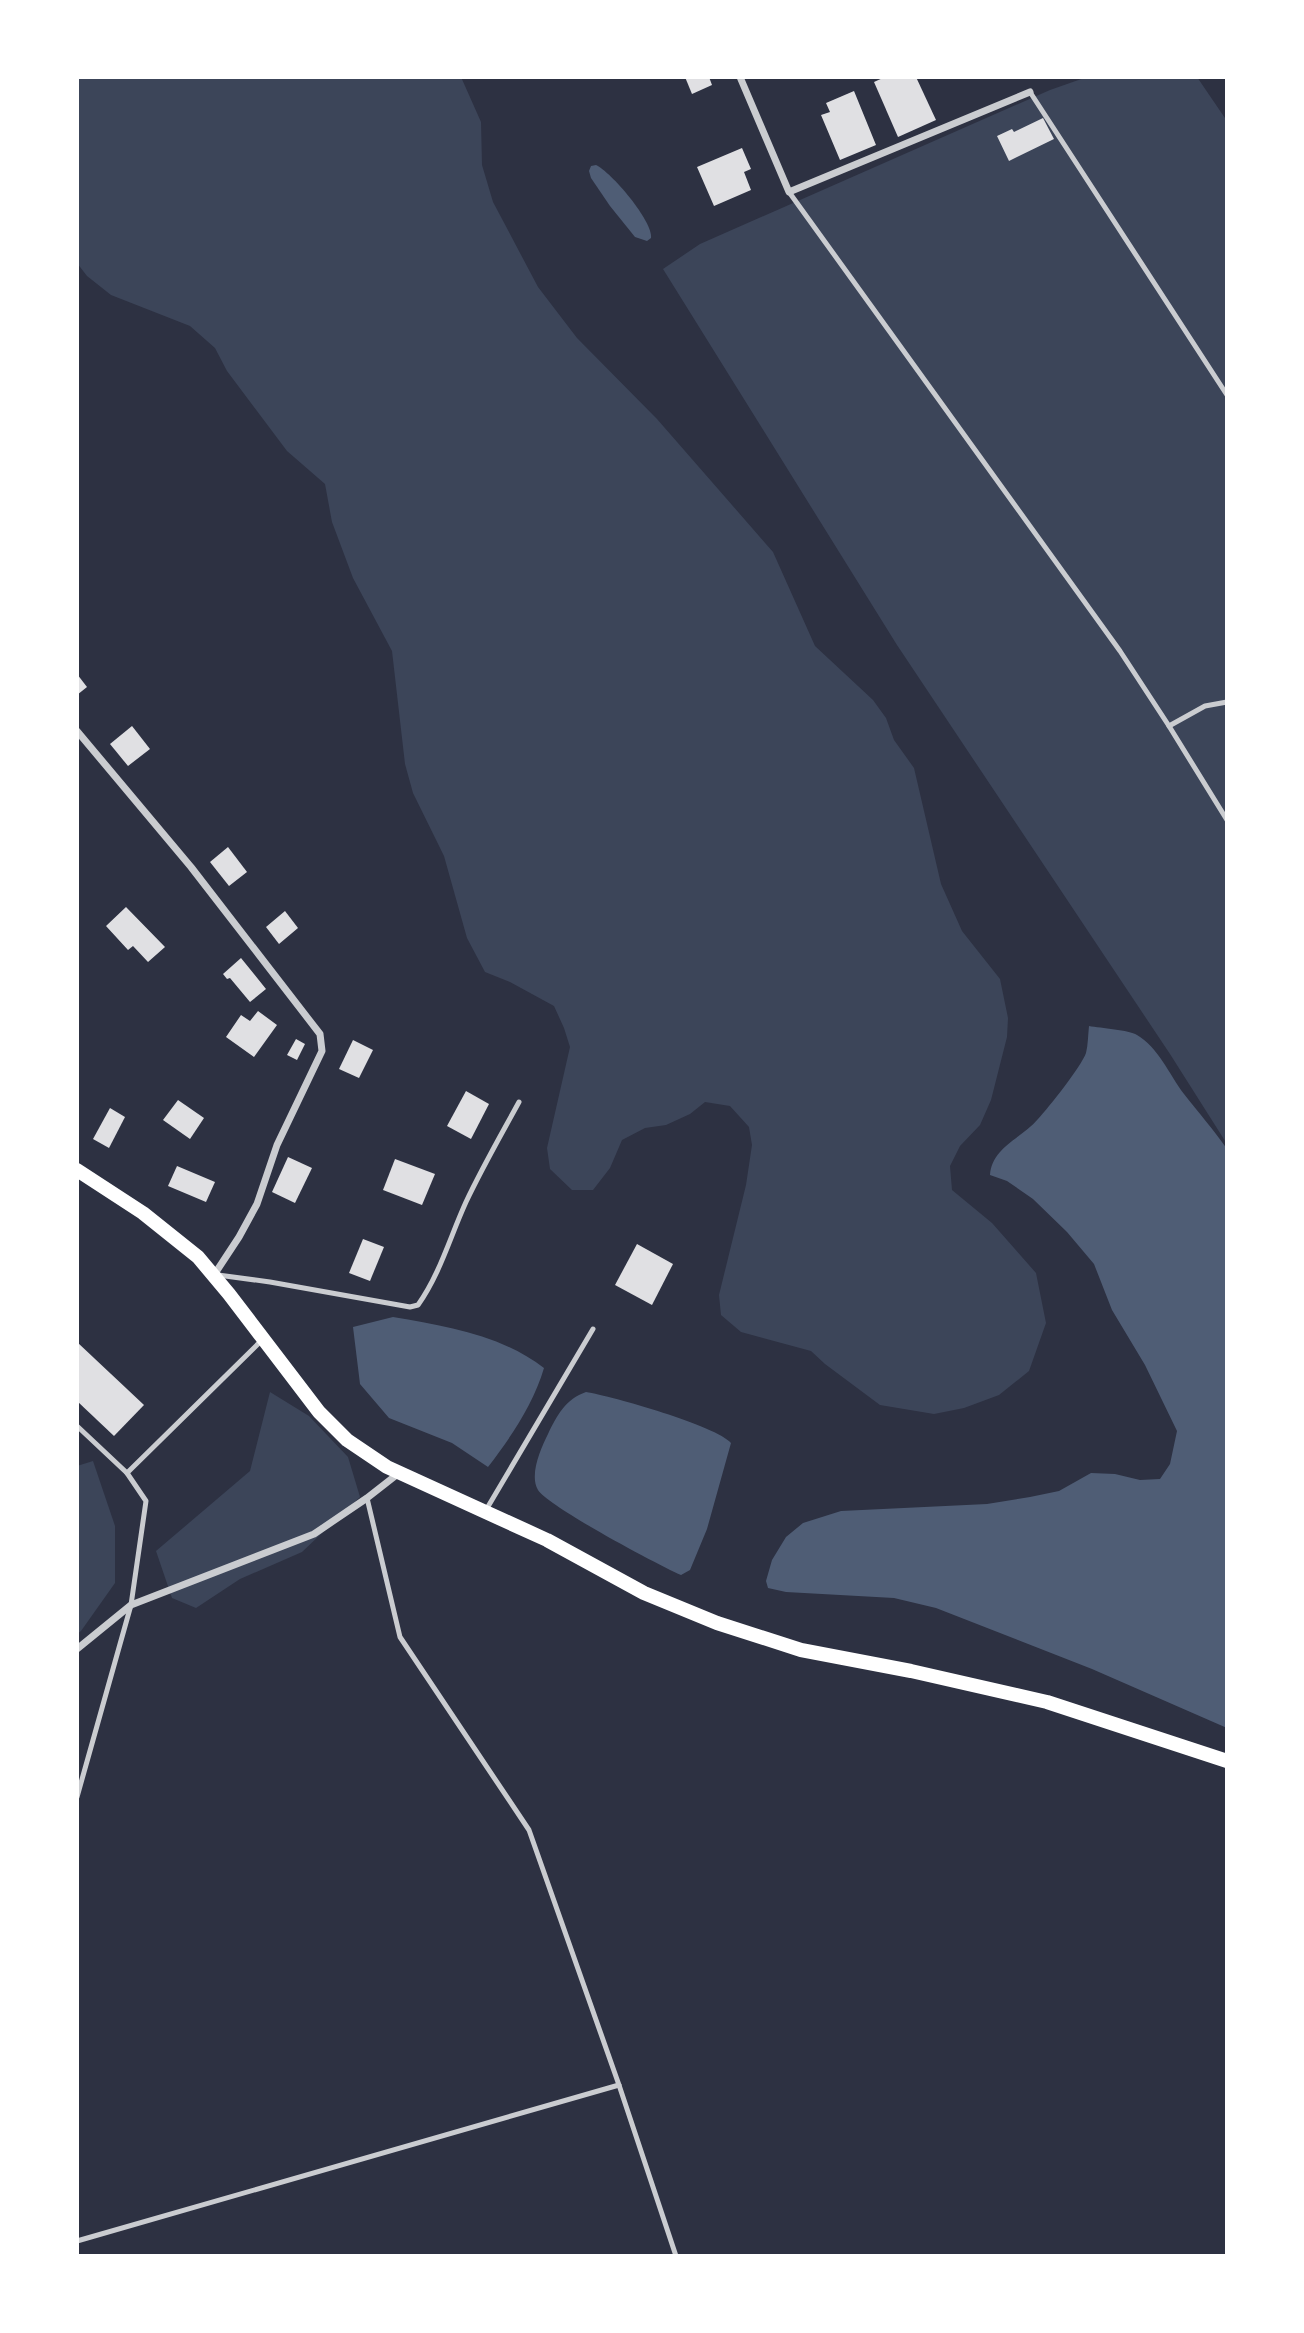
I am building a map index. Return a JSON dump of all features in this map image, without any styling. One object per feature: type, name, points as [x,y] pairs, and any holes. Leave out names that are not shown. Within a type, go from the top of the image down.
[{"type":"main road","points":[[77,1170],[134,1206],[198,1257],[319,1412],[346,1440],[400,1473],[547,1540],[644,1593],[717,1623],[801,1650],[911,1671],[1047,1702],[1227,1761]]},
{"type":"street","points":[[740,77],[789,192],[1030,92]]},
{"type":"street","points":[[77,731],[191,867],[320,1034],[322,1051],[277,1145],[257,1204],[214,1275]]},
{"type":"street","points":[[77,1649],[131,1605],[314,1534],[400,1473]]},
{"type":"lane","points":[[1030,92],[1227,395]]},
{"type":"lane","points":[[789,192],[1120,651],[1227,820]]},
{"type":"lane","points":[[1169,726],[1205,706],[1227,702]]},
{"type":"lane","points":[[214,1275],[270,1282],[410,1307],[418,1305],[438,1272],[453,1231],[477,1180],[519,1102]]},
{"type":"lane","points":[[485,1511],[593,1329]]},
{"type":"lane","points":[[127,1473],[264,1339]]},
{"type":"lane","points":[[77,1426],[127,1473],[146,1501],[131,1605],[77,1797]]},
{"type":"lane","points":[[368,1498],[400,1637],[529,1830],[676,2256]]},
{"type":"lane","points":[[77,2241],[619,2085]]},
{"type":"shaded area","points":[[77,77],[461,77],[481,122],[482,165],[493,202],[538,287],[577,338],[657,419],[773,552],[815,646],[873,700],[886,718],[894,740],[914,768],[941,884],[962,931],[1000,979],[1008,1018],[1007,1037],[991,1100],[980,1125],[960,1146],[950,1166],[952,1190],[992,1223],[1036,1273],[1046,1323],[1029,1371],[999,1395],[964,1408],[934,1414],[880,1405],[811,1351],[741,1332],[721,1315],[719,1295],[746,1185],[752,1145],[749,1127],[730,1106],[705,1102],[690,1114],[666,1125],[645,1128],[622,1140],[610,1168],[593,1190],[572,1190],[550,1169],[547,1148],[570,1047],[564,1028],[554,1006],[485,972],[467,938],[444,856],[413,793],[405,764],[392,651],[353,578],[332,522],[325,484],[287,451],[227,371],[215,348],[190,326],[111,295],[87,276],[77,263]]},
{"type":"shaded area","points":[[1087,77],[1197,77],[1227,121],[1227,1144],[1170,1054],[897,645],[663,269],[700,244],[1050,90]]},
{"type":"shaded area","points":[[596,165],[621,187],[638,209],[650,230],[651,238],[647,241],[635,237],[591,178],[589,171],[591,166]]},
{"type":"shaded area","points":[[1089,1026],[1128,1032],[1137,1035],[1151,1046],[1227,1149],[1227,1728],[1092,1669],[936,1608],[894,1598],[786,1592],[768,1588],[766,1581],[772,1560],[786,1537],[803,1523],[841,1511],[987,1504],[1059,1491],[1091,1473],[1115,1474],[1140,1480],[1160,1479],[1170,1464],[1177,1431],[1145,1365],[1112,1310],[1094,1264],[1067,1232],[1033,1199],[1007,1181],[990,1175],[996,1157],[1038,1119],[1078,1068],[1086,1053]]},
{"type":"shaded area","points":[[393,1317],[472,1333],[510,1347],[544,1368],[534,1395],[520,1420],[488,1467],[452,1443],[389,1418],[360,1384],[353,1327]]},
{"type":"shaded area","points":[[270,1392],[309,1416],[348,1457],[360,1497],[302,1552],[240,1579],[196,1608],[172,1598],[156,1551],[250,1471]]},
{"type":"shaded area","points":[[586,1392],[686,1420],[722,1436],[731,1443],[707,1529],[690,1570],[681,1575],[582,1522],[538,1490],[535,1477],[537,1462],[551,1427],[568,1403]]},
{"type":"shaded area","points":[[93,1461],[115,1526],[115,1583],[77,1634],[77,1466]]},
{"type":"building","points":[[685,77],[709,77],[712,85],[692,94]]},
{"type":"building","points":[[885,77],[916,77],[936,120],[898,137],[874,82]]},
{"type":"building","points":[[854,91],[876,145],[840,160],[821,115],[830,112],[826,103]]},
{"type":"building","points":[[1043,118],[1054,139],[1009,161],[997,136],[1012,129],[1014,132]]},
{"type":"building","points":[[742,148],[751,169],[744,172],[751,190],[714,206],[697,167]]},
{"type":"building","points":[[77,674],[87,687],[77,695]]},
{"type":"building","points":[[132,726],[150,749],[128,766],[110,744]]},
{"type":"building","points":[[228,847],[247,872],[229,886],[210,862]]},
{"type":"building","points":[[126,907],[165,947],[148,962],[133,946],[128,950],[106,926]]},
{"type":"building","points":[[285,911],[298,928],[279,944],[266,927]]},
{"type":"building","points":[[241,958],[266,989],[250,1002],[230,978],[227,979],[223,974]]},
{"type":"building","points":[[258,1011],[277,1025],[254,1057],[226,1037],[241,1015],[250,1021]]},
{"type":"building","points":[[296,1039],[305,1044],[297,1060],[287,1055]]},
{"type":"building","points":[[353,1040],[373,1050],[359,1078],[339,1069]]},
{"type":"building","points":[[466,1091],[489,1104],[471,1139],[447,1126]]},
{"type":"building","points":[[178,1100],[204,1118],[190,1139],[163,1120]]},
{"type":"building","points":[[110,1108],[125,1117],[109,1148],[93,1139]]},
{"type":"building","points":[[288,1157],[312,1168],[295,1203],[272,1192]]},
{"type":"building","points":[[395,1159],[435,1174],[422,1205],[383,1190]]},
{"type":"building","points":[[177,1166],[215,1182],[206,1202],[168,1186]]},
{"type":"building","points":[[363,1239],[384,1247],[370,1281],[349,1273]]},
{"type":"building","points":[[637,1244],[673,1264],[652,1305],[615,1285]]},
{"type":"building","points":[[77,1342],[144,1405],[114,1436],[77,1401]]}]
